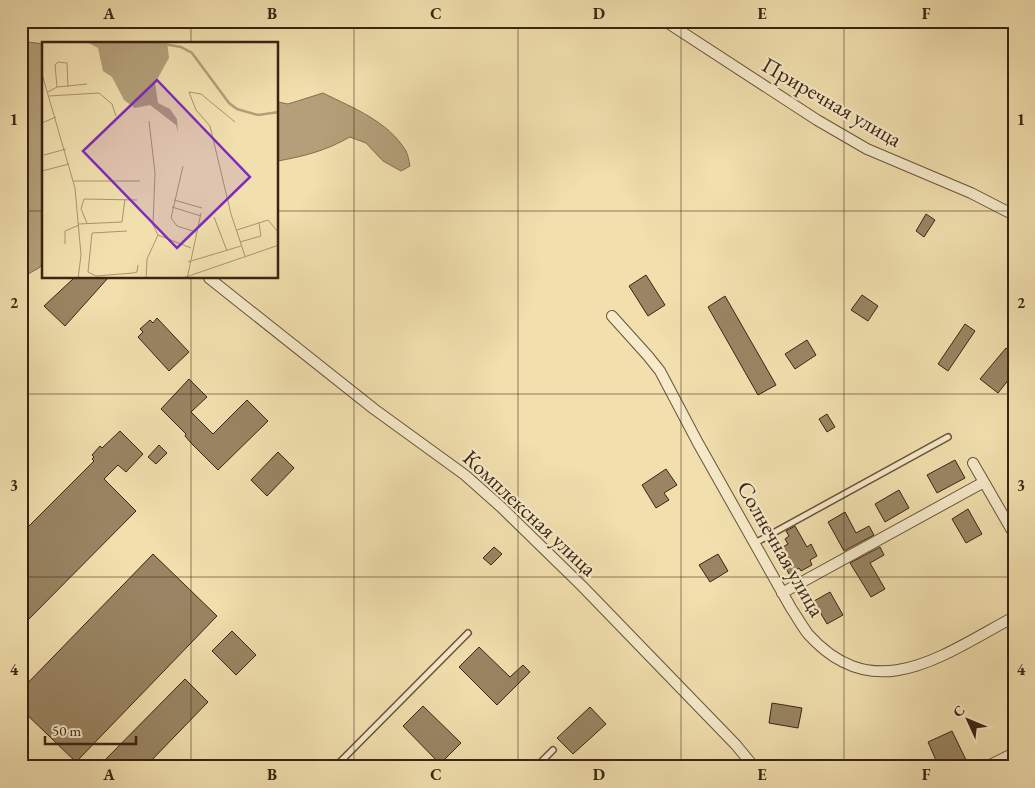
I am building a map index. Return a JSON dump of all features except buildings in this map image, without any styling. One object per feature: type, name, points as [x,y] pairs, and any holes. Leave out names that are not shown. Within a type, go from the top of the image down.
[{"type":"street","name":"Приречная улица","points":[[664,21],[817,120],[866,149],[971,193],[1014,215]]},
{"type":"street","name":"Комплексная улица","points":[[210,279],[381,414],[466,475],[502,507],[736,744],[754,767]]},
{"type":"street","name":"Солнечная улица","points":[[612,316],[660,371],[754,544],[807,633],[836,659],[853,668],[871,672],[893,672],[912,667],[942,655],[1014,617]]},
{"type":"street","points":[[973,463],[1014,534]]},
{"type":"street","points":[[782,592],[984,482]]},
{"type":"street","points":[[986,767],[1014,753]]},
{"type":"lane","points":[[754,544],[948,437]]},
{"type":"lane","points":[[335,767],[468,633]]},
{"type":"lane","points":[[536,767],[553,750]]},
{"type":"shaded area","points":[[21,38],[28,42],[42,44],[42,264],[21,278]]},
{"type":"shaded area","points":[[323,93],[358,110],[390,131],[406,151],[410,166],[401,171],[383,161],[366,143],[350,137],[315,152],[279,161],[279,102],[288,104]]}]
